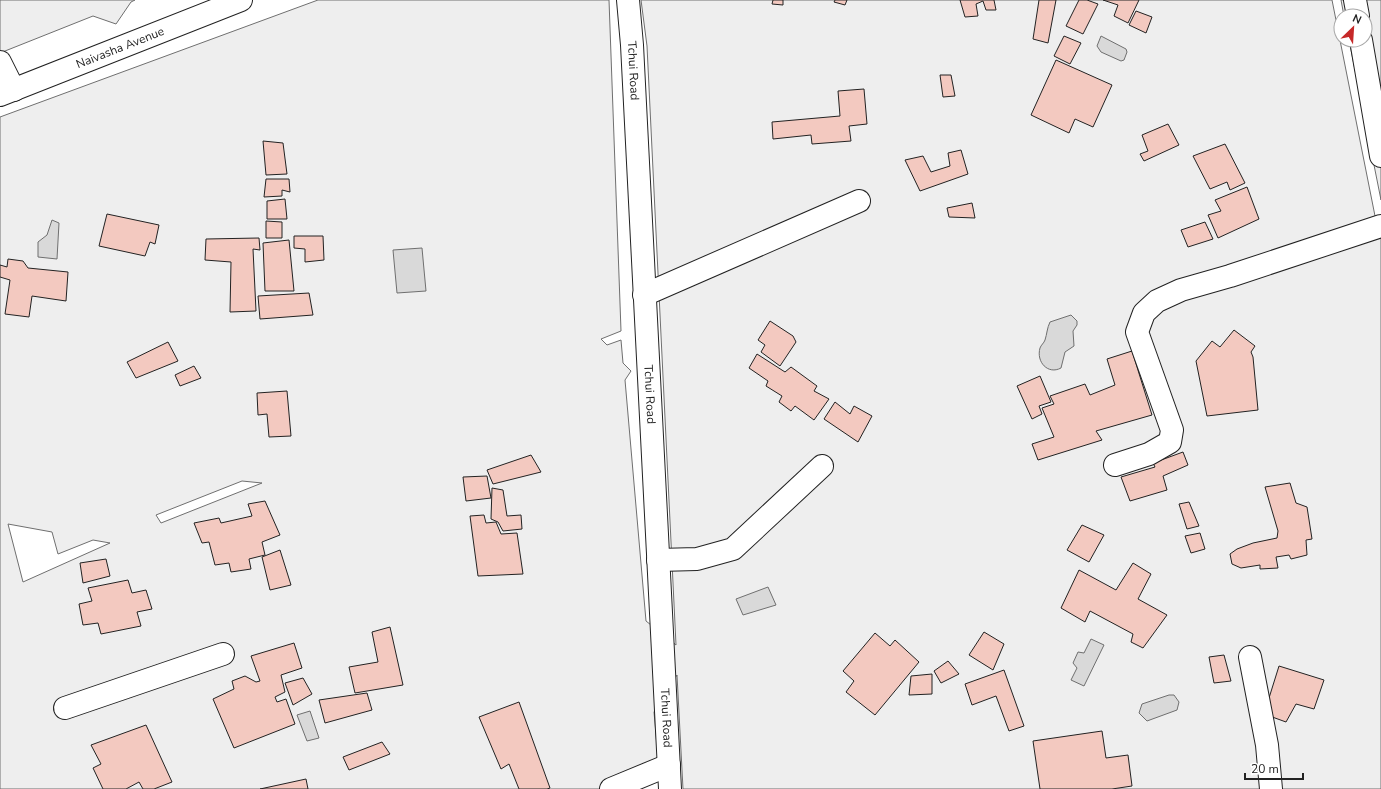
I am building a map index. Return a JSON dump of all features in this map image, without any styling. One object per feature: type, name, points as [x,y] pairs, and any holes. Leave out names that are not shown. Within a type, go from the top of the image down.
[{"type":"street","name":"Naivasha Avenue","points":[[7,92],[214,5],[241,0]]},
{"type":"street","name":"Tchui Road","points":[[628,0],[632,45],[669,788]]},
{"type":"street","points":[[1363,48],[1380,143]]},
{"type":"street","points":[[0,62],[7,92]]},
{"type":"street","points":[[644,294],[859,202]]},
{"type":"street","points":[[1115,465],[1149,454],[1170,442],[1172,430],[1138,332],[1144,313],[1156,301],[1181,290],[1230,276],[1381,226]]},
{"type":"street","points":[[658,560],[697,559],[733,549],[822,466]]},
{"type":"street","points":[[66,708],[223,654]]},
{"type":"street","points":[[1250,657],[1267,744],[1271,789]]},
{"type":"street","points":[[611,789],[669,765]]},
{"type":"shaded area","points":[[0,0],[135,0],[131,2],[116,24],[93,16],[0,53]]},
{"type":"shaded area","points":[[318,0],[609,0],[621,331],[601,339],[607,345],[621,340],[623,363],[631,371],[625,380],[646,621],[676,645],[647,46],[641,0],[1332,0],[1334,8],[1333,48],[1342,48],[1378,231],[1381,232],[1381,789],[683,789],[677,675],[654,712],[660,780],[637,789],[0,789],[0,117]],"holes":[[[242,481],[262,483],[161,523],[156,515]],[[8,524],[52,532],[58,554],[93,540],[110,543],[23,582]]]},
{"type":"shaded area","points":[[1341,0],[1381,0],[1381,200],[1351,48],[1373,48],[1373,8],[1342,8]]},
{"type":"shaded area","points":[[1101,36],[1126,49],[1127,52],[1124,60],[1121,61],[1101,52],[1097,46]]},
{"type":"shaded area","points":[[52,220],[59,223],[57,259],[38,257],[38,242],[47,235]]},
{"type":"shaded area","points":[[422,248],[426,291],[397,293],[393,250]]},
{"type":"shaded area","points":[[1071,315],[1077,321],[1077,325],[1073,331],[1074,346],[1065,352],[1061,368],[1052,370],[1044,366],[1041,362],[1039,353],[1040,347],[1045,340],[1050,322]]},
{"type":"shaded area","points":[[768,587],[776,605],[743,615],[736,599]]},
{"type":"shaded area","points":[[1091,639],[1104,645],[1084,686],[1071,680],[1077,668],[1073,663],[1078,652],[1084,653]]},
{"type":"shaded area","points":[[1169,695],[1174,695],[1179,702],[1177,710],[1147,721],[1139,713],[1142,704]]},
{"type":"shaded area","points":[[310,711],[319,738],[307,741],[297,715]]},
{"type":"building","points":[[773,0],[783,0],[783,5],[772,4]]},
{"type":"building","points":[[835,0],[847,0],[845,5],[834,2]]},
{"type":"building","points":[[960,0],[994,0],[996,10],[986,10],[983,1],[976,4],[978,16],[965,17]]},
{"type":"building","points":[[1039,0],[1056,0],[1048,43],[1033,39]]},
{"type":"building","points":[[1079,0],[1087,0],[1098,4],[1083,34],[1066,26]]},
{"type":"building","points":[[1103,0],[1139,0],[1128,23],[1114,16],[1118,5]]},
{"type":"building","points":[[1136,11],[1152,17],[1146,33],[1129,25]]},
{"type":"building","points":[[1064,36],[1081,43],[1070,64],[1054,56]]},
{"type":"building","points":[[1056,60],[1112,85],[1093,127],[1075,119],[1069,133],[1031,115]]},
{"type":"building","points":[[940,75],[951,75],[955,96],[943,97]]},
{"type":"building","points":[[864,89],[867,124],[849,126],[851,141],[812,144],[811,135],[773,139],[772,122],[840,116],[838,91]]},
{"type":"building","points":[[1168,124],[1179,145],[1144,161],[1140,154],[1148,151],[1142,135]]},
{"type":"building","points":[[263,141],[283,143],[287,174],[266,175]]},
{"type":"building","points":[[1225,144],[1245,183],[1230,190],[1227,182],[1210,189],[1193,156]]},
{"type":"building","points":[[961,150],[968,174],[920,191],[905,160],[923,156],[931,172],[950,166],[948,153]]},
{"type":"building","points":[[266,179],[289,179],[290,192],[282,190],[282,196],[264,197]]},
{"type":"building","points":[[1247,187],[1259,219],[1218,238],[1208,215],[1221,211],[1215,200]]},
{"type":"building","points":[[285,199],[287,219],[267,219],[267,201]]},
{"type":"building","points":[[972,203],[975,218],[949,217],[947,208]]},
{"type":"building","points":[[107,214],[159,225],[155,244],[150,242],[145,256],[99,246]]},
{"type":"building","points":[[266,221],[282,222],[282,238],[266,238]]},
{"type":"building","points":[[1205,222],[1213,239],[1188,247],[1181,230]]},
{"type":"building","points":[[294,236],[323,236],[324,260],[305,262],[305,249],[294,248]]},
{"type":"building","points":[[259,238],[260,250],[253,249],[256,311],[230,312],[231,262],[205,260],[206,239]]},
{"type":"building","points":[[289,240],[294,291],[265,291],[263,243]]},
{"type":"building","points":[[8,259],[23,261],[28,268],[68,272],[66,301],[32,296],[29,317],[5,314],[10,280],[0,277],[0,265],[7,267]]},
{"type":"building","points":[[309,293],[313,315],[260,319],[258,296]]},
{"type":"building","points":[[770,321],[793,336],[796,342],[780,366],[761,352],[765,345],[758,340]]},
{"type":"building","points":[[1234,330],[1255,346],[1251,352],[1253,357],[1258,410],[1207,416],[1196,361],[1212,341],[1220,347]]},
{"type":"building","points":[[168,342],[178,361],[136,378],[127,362]]},
{"type":"building","points":[[1132,351],[1152,415],[1096,431],[1102,440],[1038,460],[1032,444],[1054,437],[1042,408],[1054,404],[1050,396],[1085,384],[1090,395],[1115,385],[1107,359]]},
{"type":"building","points":[[757,354],[785,372],[791,367],[817,386],[814,391],[829,399],[814,420],[795,406],[791,411],[779,402],[782,396],[766,386],[768,381],[749,368]]},
{"type":"building","points":[[194,366],[201,378],[180,386],[175,375]]},
{"type":"building","points":[[1040,376],[1051,402],[1039,406],[1042,414],[1032,419],[1017,386]]},
{"type":"building","points":[[287,391],[291,436],[269,437],[267,414],[258,415],[257,393]]},
{"type":"building","points":[[835,402],[850,414],[854,406],[872,416],[858,442],[824,419]]},
{"type":"building","points":[[1183,452],[1188,465],[1163,476],[1167,490],[1130,501],[1121,477],[1155,467],[1153,463]]},
{"type":"building","points":[[531,455],[541,472],[493,484],[487,470]]},
{"type":"building","points":[[487,476],[491,498],[466,501],[463,477]]},
{"type":"building","points":[[1290,483],[1296,503],[1307,507],[1312,539],[1306,540],[1307,555],[1291,559],[1289,555],[1276,557],[1278,568],[1260,569],[1260,565],[1241,568],[1232,564],[1230,554],[1237,549],[1253,543],[1277,538],[1278,531],[1265,487]]},
{"type":"building","points":[[492,488],[503,490],[507,516],[521,515],[522,529],[503,531],[498,522],[491,519]]},
{"type":"building","points":[[265,501],[280,535],[262,542],[265,555],[249,559],[251,569],[231,572],[229,563],[215,565],[209,542],[202,543],[194,523],[219,518],[221,523],[252,516],[248,504]]},
{"type":"building","points":[[1189,502],[1199,526],[1187,529],[1179,504]]},
{"type":"building","points":[[484,515],[486,523],[496,522],[501,534],[517,533],[523,574],[478,576],[470,516]]},
{"type":"building","points":[[1082,525],[1104,535],[1089,562],[1067,550]]},
{"type":"building","points":[[1200,533],[1205,549],[1191,553],[1185,536]]},
{"type":"building","points":[[280,550],[291,585],[270,590],[262,557]]},
{"type":"building","points":[[106,559],[110,576],[83,583],[80,563]]},
{"type":"building","points":[[1133,563],[1151,574],[1138,599],[1167,615],[1143,648],[1131,642],[1133,634],[1090,611],[1085,622],[1061,608],[1079,570],[1116,590]]},
{"type":"building","points":[[128,580],[132,593],[146,590],[152,609],[137,612],[141,626],[101,634],[98,623],[83,625],[79,604],[92,601],[88,588]]},
{"type":"building","points":[[390,627],[403,685],[355,693],[349,667],[378,662],[372,632]]},
{"type":"building","points":[[984,632],[1004,644],[993,670],[969,655]]},
{"type":"building","points":[[875,633],[890,646],[895,640],[919,662],[875,715],[846,692],[854,681],[843,671]]},
{"type":"building","points":[[294,643],[302,668],[281,675],[285,692],[275,697],[277,702],[286,699],[295,724],[234,748],[213,699],[234,689],[232,681],[245,676],[256,682],[260,681],[251,656]]},
{"type":"building","points":[[1224,655],[1231,681],[1214,683],[1209,657]]},
{"type":"building","points":[[948,661],[959,674],[941,683],[934,671]]},
{"type":"building","points":[[1279,666],[1324,680],[1314,709],[1296,704],[1286,722],[1264,714]]},
{"type":"building","points":[[1004,670],[1024,726],[1009,731],[996,696],[972,705],[965,684]]},
{"type":"building","points":[[932,674],[932,694],[909,695],[911,676]]},
{"type":"building","points":[[303,678],[312,694],[293,705],[285,683]]},
{"type":"building","points":[[367,693],[372,710],[325,723],[319,700]]},
{"type":"building","points":[[519,702],[550,788],[519,789],[509,764],[501,769],[479,717]]},
{"type":"building","points":[[146,725],[172,782],[154,789],[143,789],[139,782],[126,789],[103,789],[93,768],[101,764],[91,745]]},
{"type":"building","points":[[1102,731],[1106,758],[1128,755],[1132,786],[1112,789],[1040,789],[1033,741]]},
{"type":"building","points":[[382,742],[390,754],[349,770],[343,757]]},
{"type":"building","points":[[306,779],[308,789],[260,789]]}]
